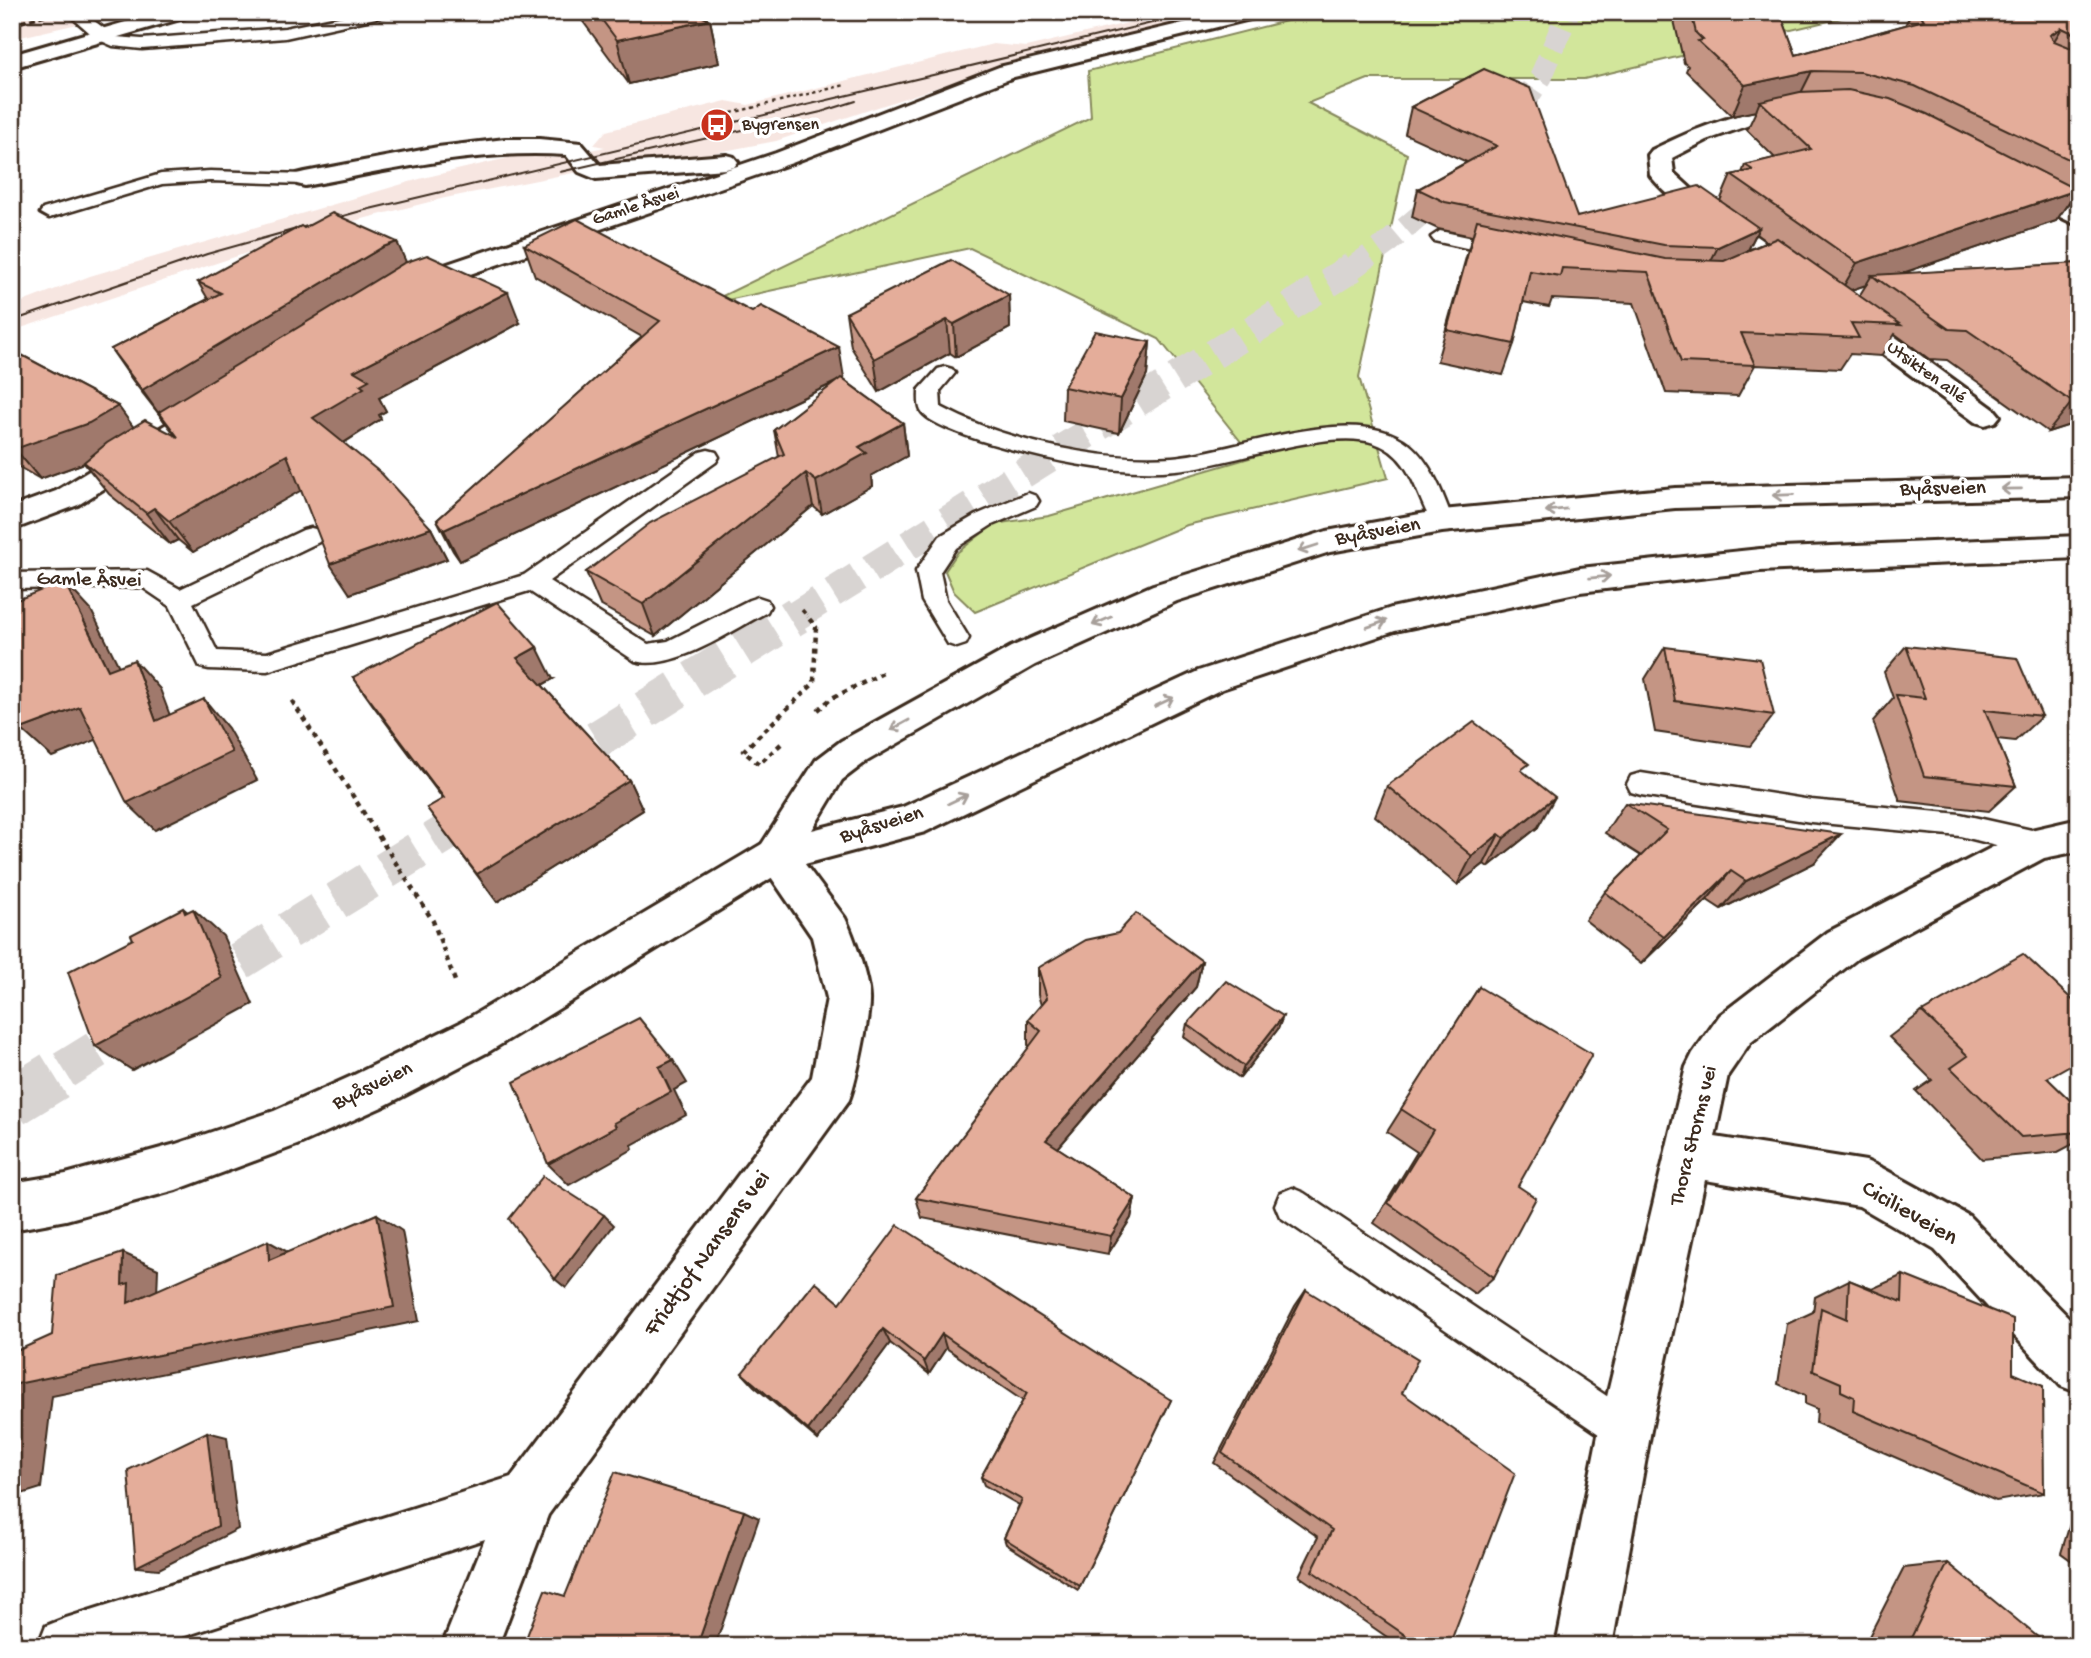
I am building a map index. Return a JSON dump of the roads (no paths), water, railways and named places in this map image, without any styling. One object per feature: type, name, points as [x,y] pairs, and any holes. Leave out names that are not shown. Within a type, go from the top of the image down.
[{"type":"street","points":[[12,62],[183,12]]},
{"type":"street","name":"Gamle Åsvei","points":[[385,301],[408,286],[784,158],[1007,72],[1255,12]]},
{"type":"street","name":"Utsikten allé","points":[[1827,111],[1806,110],[1755,116],[1699,135],[1661,155],[1662,175],[1753,262],[1817,292],[1985,416]]},
{"type":"street","name":"Gamle Åsvei","points":[[304,179],[432,154],[512,145],[573,148],[587,167],[596,172],[784,158]]},
{"type":"street","points":[[1995,176],[2079,219]]},
{"type":"street","points":[[12,519],[68,498],[244,388]]},
{"type":"street","name":"Byåsveien","points":[[776,855],[829,770],[854,751],[1023,656],[1165,593],[1327,542],[1442,521],[1675,498],[2079,487]]},
{"type":"street","name":"Byåsveien","points":[[12,1207],[66,1197],[176,1167],[281,1130],[368,1091],[475,1037],[776,855],[911,821],[1210,680],[1391,620],[1580,579],[1746,561],[2079,547]]},
{"type":"street","name":"Thora Storms vei","points":[[1584,1646],[1625,1430],[1708,1067],[1735,1029],[1843,945],[2036,843],[2079,835]]},
{"type":"street","name":"Fridtjof Nansens vei","points":[[470,1646],[528,1498],[832,1085],[849,998],[831,931],[776,855]]},
{"type":"street","name":"Cicilieveien","points":[[1689,1156],[1867,1184],[1952,1233],[2079,1368]]},
{"type":"street","points":[[66,1646],[528,1498]]},
{"type":"lane","points":[[73,12],[102,36],[113,41],[142,44],[247,37],[321,27],[385,12]]},
{"type":"lane","name":"Gamle Åsvei","points":[[49,213],[161,179],[210,176],[304,179]]},
{"type":"lane","points":[[1440,237],[1532,256]]},
{"type":"lane","points":[[946,373],[929,390],[931,410],[951,424],[1018,444],[1120,462],[1167,464],[1223,456],[1336,432],[1376,435],[1400,446],[1414,462],[1428,483],[1442,521]]},
{"type":"lane","points":[[311,536],[179,600],[209,660],[267,662],[532,581],[708,457]]},
{"type":"lane","points":[[957,638],[934,600],[928,571],[948,542],[984,520],[1028,501]]},
{"type":"lane","name":"Gamle Åsvei","points":[[12,581],[147,579],[179,600]]},
{"type":"lane","points":[[532,581],[645,654],[673,650],[758,606]]},
{"type":"lane","name":"Thora Storms vei","points":[[1641,784],[1811,811],[1960,825],[2036,843]]},
{"type":"lane","points":[[1292,1205],[1625,1430]]},
{"type":"tunnel","points":[[1502,136],[1541,77],[1568,12]]},
{"type":"tunnel","points":[[1351,269],[1389,242],[1456,185]]},
{"type":"tunnel","points":[[794,617],[1353,267]]},
{"type":"tunnel","points":[[548,770],[797,615]]},
{"type":"tunnel","points":[[191,991],[488,807]]},
{"type":"tunnel","points":[[64,1070],[143,1021]]},
{"type":"tunnel","points":[[12,1102],[67,1068]]},
{"type":"tram line","points":[[12,321],[207,254],[361,211],[1198,12]]},
{"type":"tram line","points":[[560,172],[821,112],[856,101]]},
{"type":"railway","points":[[12,25],[55,12]]},
{"type":"place","name":"Bygrensen","points":[[717,125]]}]
